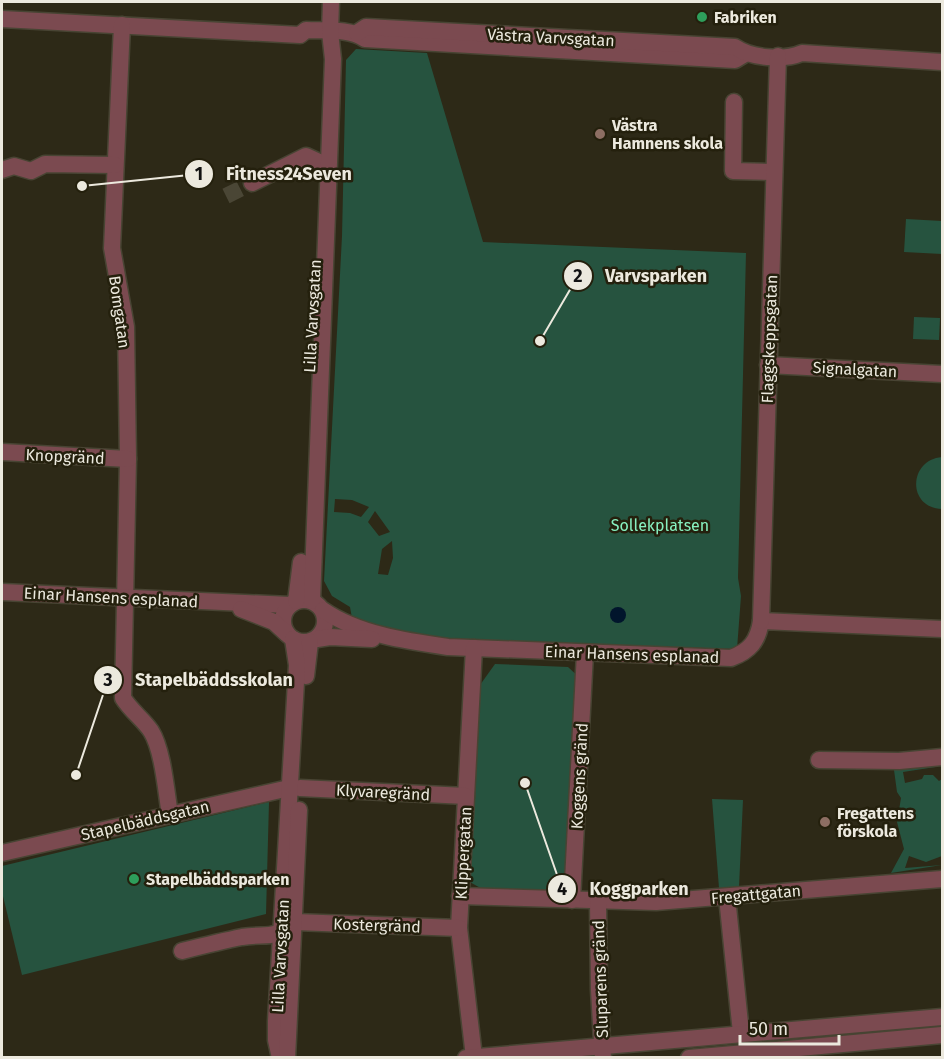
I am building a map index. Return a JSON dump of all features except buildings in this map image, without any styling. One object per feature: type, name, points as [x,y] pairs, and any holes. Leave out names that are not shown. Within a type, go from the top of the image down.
[{"type":"street","name":"Lilla Varvsgatan","points":[[305,605],[333,59],[330,32],[331,2]]},
{"type":"street","name":"Västra Varvsgatan","points":[[2,8],[301,24],[306,30]]},
{"type":"street","name":"Västra Varvsgatan","points":[[2,19],[300,35],[306,30],[357,33],[366,27],[378,27],[735,47],[746,54],[785,57],[802,53],[942,62]]},
{"type":"street","name":"Bomgatan","points":[[122,25],[112,248],[126,327],[128,459],[123,698],[130,709],[150,729],[156,742],[170,814]]},
{"type":"street","name":"Lilla Varvsgatan","points":[[280,1058],[276,1040],[281,933],[294,788],[313,640],[326,623],[305,605],[300,579],[323,58],[330,32]]},
{"type":"street","name":"Västra Varvsgatan","points":[[785,57],[802,64],[942,73]]},
{"type":"street","name":"Flaggskeppsgatan","points":[[761,621],[774,172],[785,57]]},
{"type":"street","points":[[734,102],[733,171],[774,172]]},
{"type":"street","points":[[252,183],[306,156],[319,162]]},
{"type":"street","points":[[2,170],[14,166],[31,171],[45,164],[115,165]]},
{"type":"street","name":"Signalgatan","points":[[768,365],[942,374]]},
{"type":"street","name":"Knopgränd","points":[[2,452],[128,459]]},
{"type":"street","name":"Einar Hansens esplanad","points":[[2,592],[305,605],[348,624],[409,641]]},
{"type":"street","name":"Einar Hansens esplanad","points":[[220,602],[274,622],[290,637],[313,640],[330,636],[474,648],[731,658],[747,651],[754,644],[761,621]]},
{"type":"street","name":"Lilla Varvsgatan","points":[[287,1058],[295,922],[294,788],[297,665],[284,617],[305,605]]},
{"type":"street","points":[[761,621],[942,629]]},
{"type":"street","name":"Klippergatan","points":[[474,648],[459,928],[474,1057]]},
{"type":"street","name":"Koggens gränd","points":[[572,900],[585,652]]},
{"type":"street","points":[[819,760],[899,761],[942,757]]},
{"type":"street","name":"Stapelbäddsgatan","points":[[2,853],[294,788]]},
{"type":"street","name":"Klyvaregränd","points":[[294,788],[466,796]]},
{"type":"street","name":"Fregattgatan","points":[[460,896],[656,902],[942,879]]},
{"type":"street","points":[[727,897],[741,1034]]},
{"type":"street","name":"Sluparens gränd","points":[[598,901],[603,1052]]},
{"type":"street","points":[[182,951],[245,937],[269,937],[281,933],[295,922]]},
{"type":"street","name":"Kostergränd","points":[[295,922],[459,928]]},
{"type":"street","points":[[466,1058],[603,1052],[741,1034],[942,1017]]},
{"type":"street","points":[[688,1058],[942,1035]]},
{"type":"green space","name":"Sollekplatsen","points":[[356,49],[427,53],[483,242],[746,253],[738,578],[741,596],[737,649],[425,639],[352,618],[350,607],[332,596],[324,581],[342,236],[346,60]],"holes":[[[335,499],[352,500],[369,507],[361,517],[350,513],[334,512]],[[375,511],[390,532],[379,536],[368,522]],[[392,541],[393,558],[388,575],[378,574],[382,549]]]},
{"type":"green space","points":[[906,219],[942,221],[942,254],[904,252]]},
{"type":"green space","points":[[914,317],[940,318],[939,340],[913,339]]},
{"type":"green space","points":[[942,457],[942,509],[931,507],[922,501],[916,484],[923,466],[931,460]]},
{"type":"green space","points":[[495,664],[568,667],[581,679],[571,883],[560,895],[484,890],[468,881],[480,685]]},
{"type":"green space","points":[[942,766],[903,772],[905,783],[922,779],[924,775],[933,775],[939,781],[942,779],[942,856],[926,862],[909,856],[905,868],[942,865],[891,873],[904,849],[897,822],[901,798],[897,792],[894,770]]},
{"type":"green space","points":[[712,799],[743,800],[739,887],[719,888]]},
{"type":"green space","name":"Stapelbäddsparken","points":[[269,802],[266,914],[22,975],[2,892],[2,866]]},
{"type":"water","points":[[618,607],[624,609],[626,615],[624,621],[618,623],[612,621],[610,615],[612,609]]},
{"type":"tunnel","points":[[226,196],[252,183]]},
{"type":"place","name":"Fabriken","points":[[702,17]]},
{"type":"place","name":"Västra Hamnens skola","points":[[600,134]]},
{"type":"place","name":"Fitness24Seven","points":[[82,186]]},
{"type":"place","name":"Varvsparken","points":[[540,341]]},
{"type":"place","name":"Stapelbäddsskolan","points":[[76,775]]},
{"type":"place","name":"Koggparken","points":[[525,783]]},
{"type":"place","name":"Fregattens förskola","points":[[825,822]]},
{"type":"place","name":"Stapelbäddsparken","points":[[134,879]]}]
